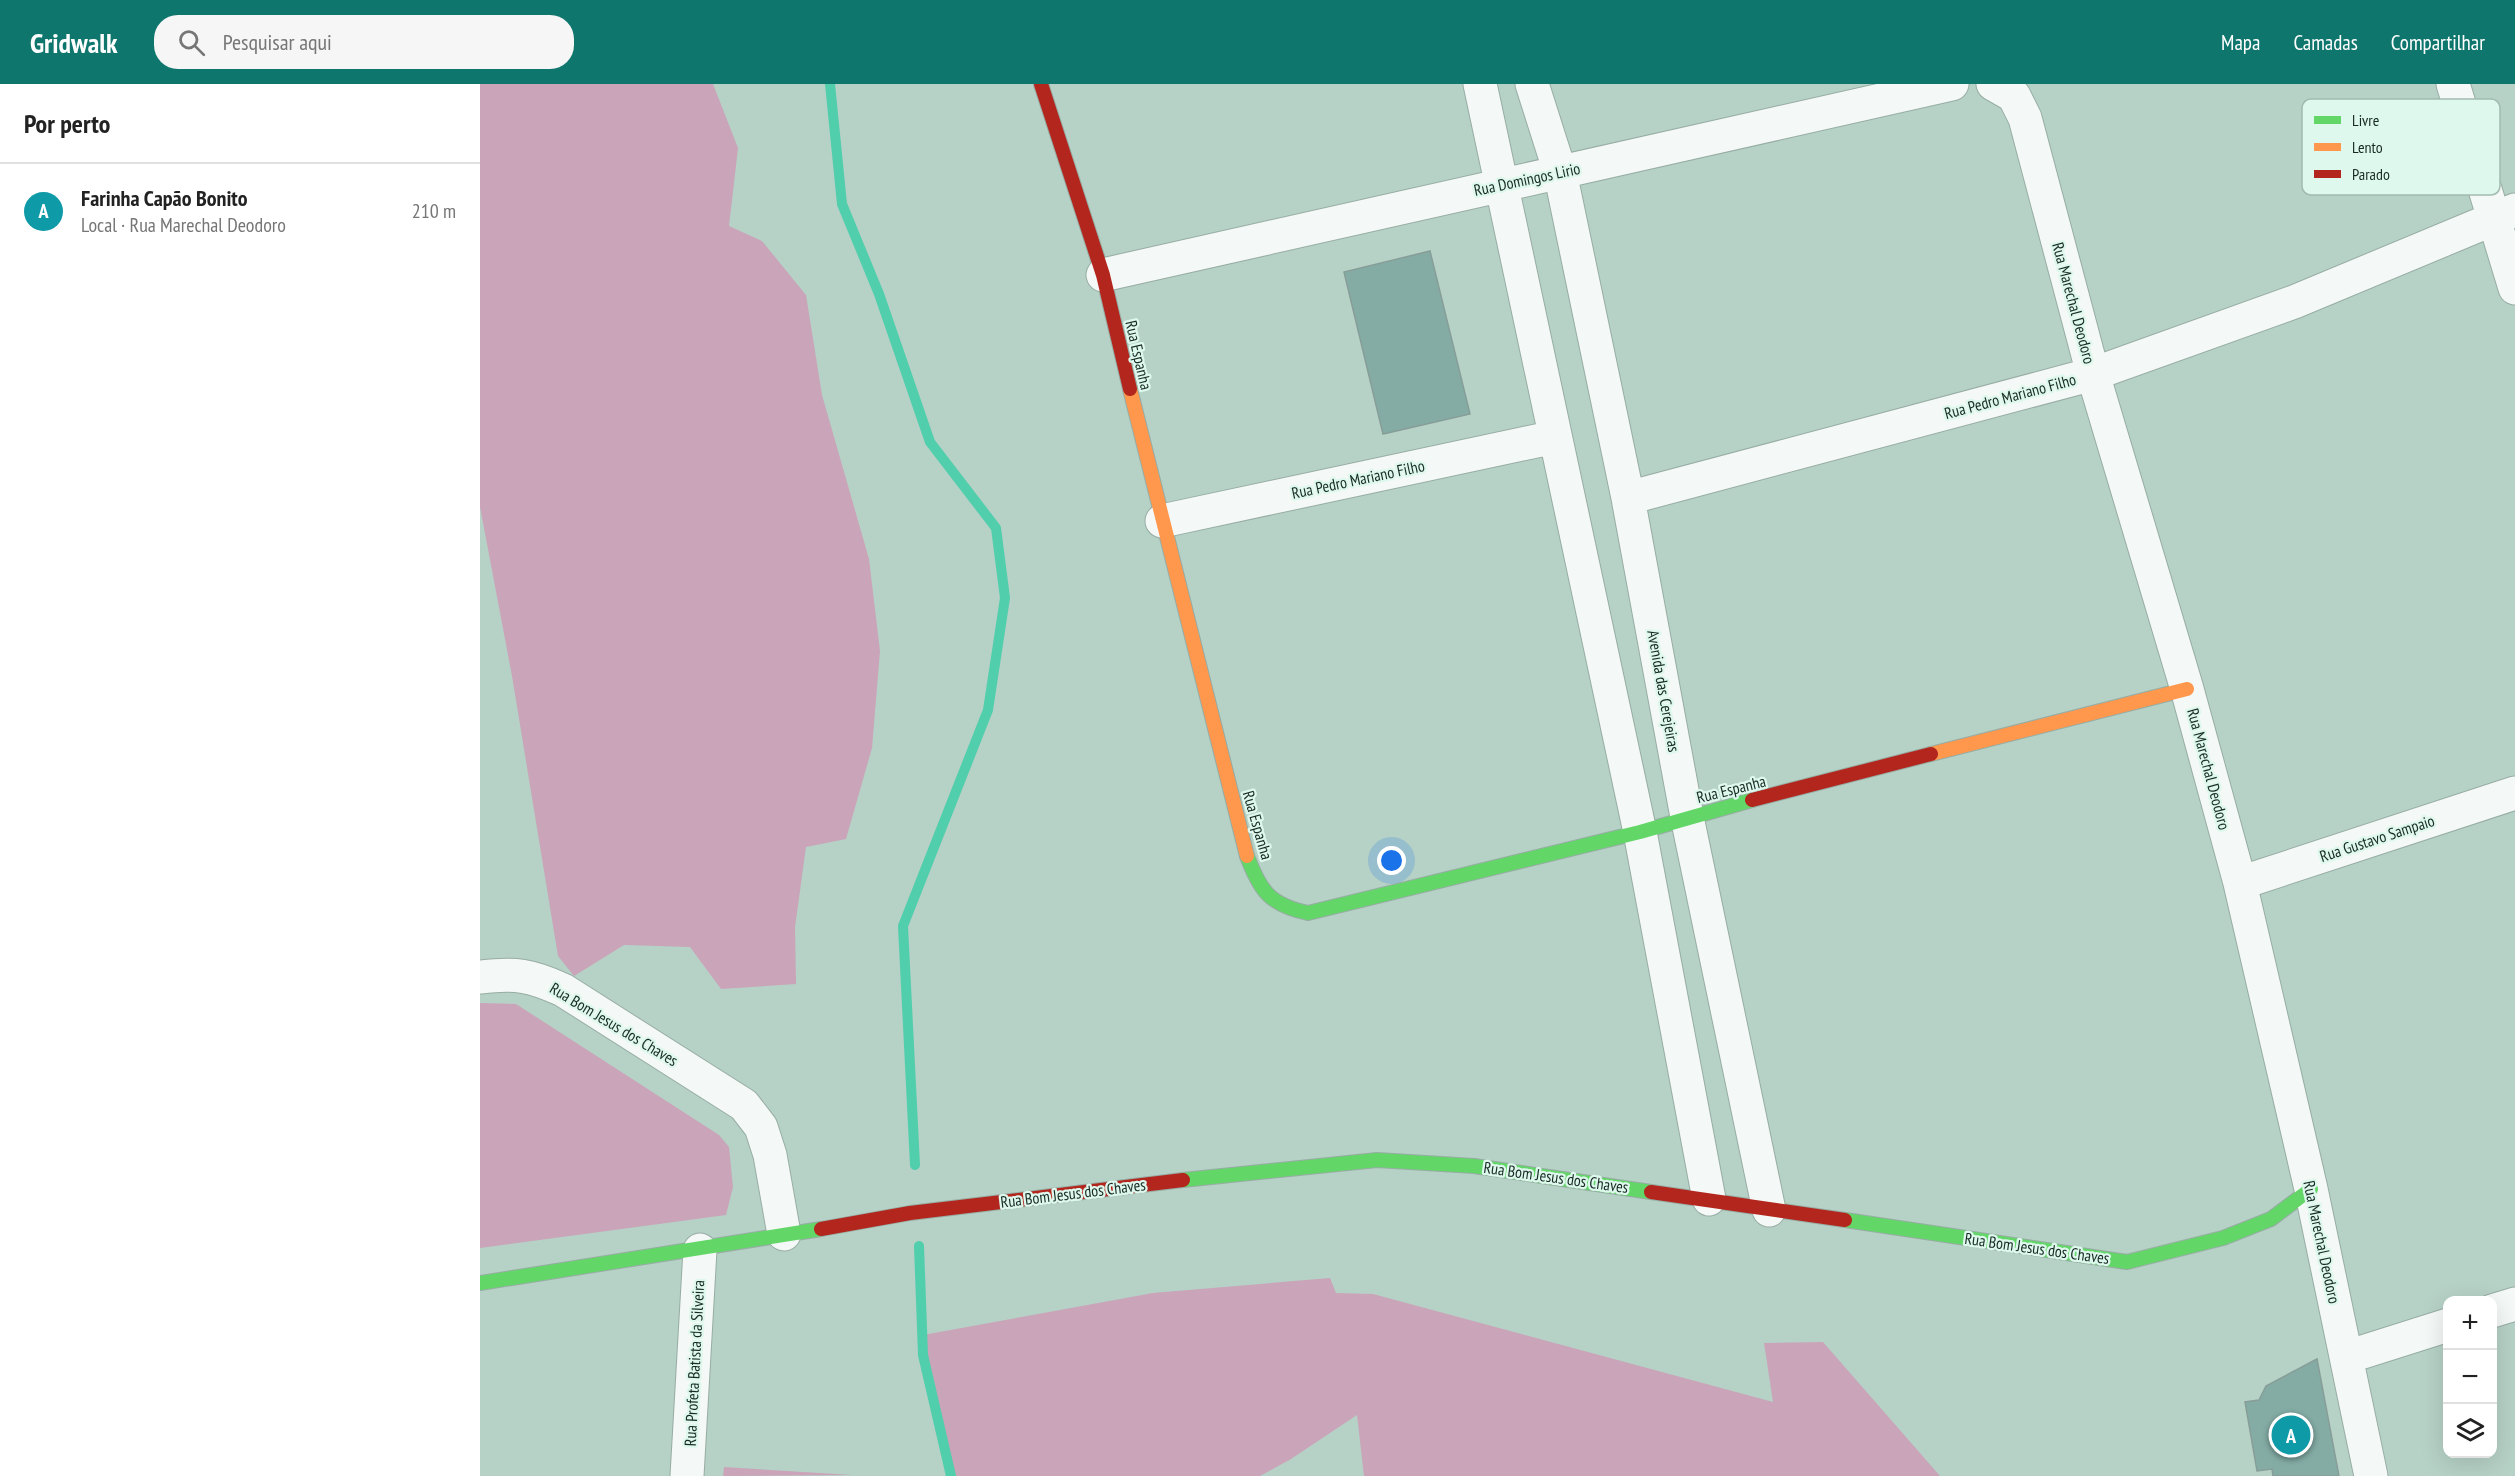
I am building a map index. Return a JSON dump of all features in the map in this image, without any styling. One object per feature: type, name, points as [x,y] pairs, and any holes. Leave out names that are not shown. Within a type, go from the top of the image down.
[{"type":"street","name":"Rua Espanha","points":[[1041,84],[1103,275],[1162,520],[1248,858],[1265,894],[1282,909],[1308,913],[1640,832],[1687,817],[2187,689]]},
{"type":"street","points":[[1480,84],[1640,832],[1709,1199]]},
{"type":"street","name":"Avenida das Cerejeiras","points":[[1532,84],[1560,172],[1628,498],[1687,817],[1769,1210]]},
{"type":"street","name":"Rua Domingos Lirio","points":[[1103,275],[1952,84]]},
{"type":"street","name":"Rua Marechal Deodoro","points":[[1993,84],[2014,96],[2025,118],[2093,374],[2187,689],[2240,883],[2311,1189],[2371,1476]]},
{"type":"street","points":[[2453,84],[2459,99]]},
{"type":"street","points":[[2497,195],[2505,214],[2515,288]]},
{"type":"street","name":"Rua Pedro Mariano Filho","points":[[1628,498],[2093,374],[2294,302],[2505,214]]},
{"type":"street","name":"Rua Pedro Mariano Filho","points":[[1162,520],[1555,437]]},
{"type":"street","name":"Rua Gustavo Sampaio","points":[[2240,883],[2515,793]]},
{"type":"street","name":"Rua Bom Jesus dos Chaves","points":[[480,977],[505,974],[533,976],[563,990],[744,1105],[761,1127],[767,1146],[784,1234]]},
{"type":"street","name":"Rua Bom Jesus dos Chaves","points":[[480,1283],[700,1250],[921,1212],[1279,1168],[1377,1160],[1474,1166],[2127,1262],[2223,1238],[2271,1219],[2311,1189]]},
{"type":"street","name":"Rua Profeta Batista da Silveira","points":[[687,1476],[700,1250]]},
{"type":"street","points":[[2497,1310],[2515,1304]]},
{"type":"street","points":[[2347,1357],[2443,1327]]},
{"type":"shaded area","points":[[480,84],[713,84],[738,148],[729,226],[762,241],[806,295],[822,395],[869,559],[880,651],[872,748],[846,839],[806,847],[795,927],[796,984],[721,989],[690,947],[624,945],[574,976],[558,956],[512,676],[480,507]]},
{"type":"shaded area","points":[[480,1003],[516,1004],[719,1135],[729,1147],[733,1187],[726,1215],[480,1248]]},
{"type":"shaded area","points":[[1330,1278],[1336,1293],[1373,1294],[1773,1402],[1764,1343],[1823,1342],[1940,1476],[1364,1476],[1357,1415],[1291,1459],[1260,1476],[952,1476],[923,1335],[1153,1293]]},
{"type":"shaded area","points":[[724,1467],[852,1475],[723,1476]]},
{"type":"building","points":[[1430,251],[1470,414],[1383,434],[1344,272]]},
{"type":"building","points":[[2317,1359],[2339,1476],[2273,1476],[2272,1469],[2257,1471],[2245,1402],[2259,1400],[2266,1386]]},
{"type":"waterway","points":[[830,84],[842,204],[879,294],[930,442],[996,528],[1005,598],[988,710],[903,926],[915,1165]]},
{"type":"waterway","points":[[919,1246],[923,1355],[951,1476]]},
{"type":"traffic: fast","points":[[1247,856],[1257,879],[1268,895],[1284,906],[1308,913],[1640,832],[1752,800]]},
{"type":"traffic: fast","points":[[1183,1180],[1377,1160],[1474,1166],[1651,1192]]},
{"type":"traffic: fast","points":[[1845,1220],[2127,1262],[2223,1238],[2271,1219],[2311,1189]]},
{"type":"traffic: fast","points":[[480,1283],[821,1229]]},
{"type":"traffic: slow","points":[[1130,389],[1247,856]]},
{"type":"traffic: slow","points":[[1931,754],[2187,689]]},
{"type":"traffic: jam","points":[[1041,84],[1103,275],[1130,389]]},
{"type":"traffic: jam","points":[[1752,800],[1931,754]]},
{"type":"traffic: jam","points":[[821,1229],[910,1213],[1183,1180]]},
{"type":"traffic: jam","points":[[1651,1192],[1845,1220]]},
{"type":"place","name":"Farinha Capão Bonito","points":[[2291,1435]]}]
